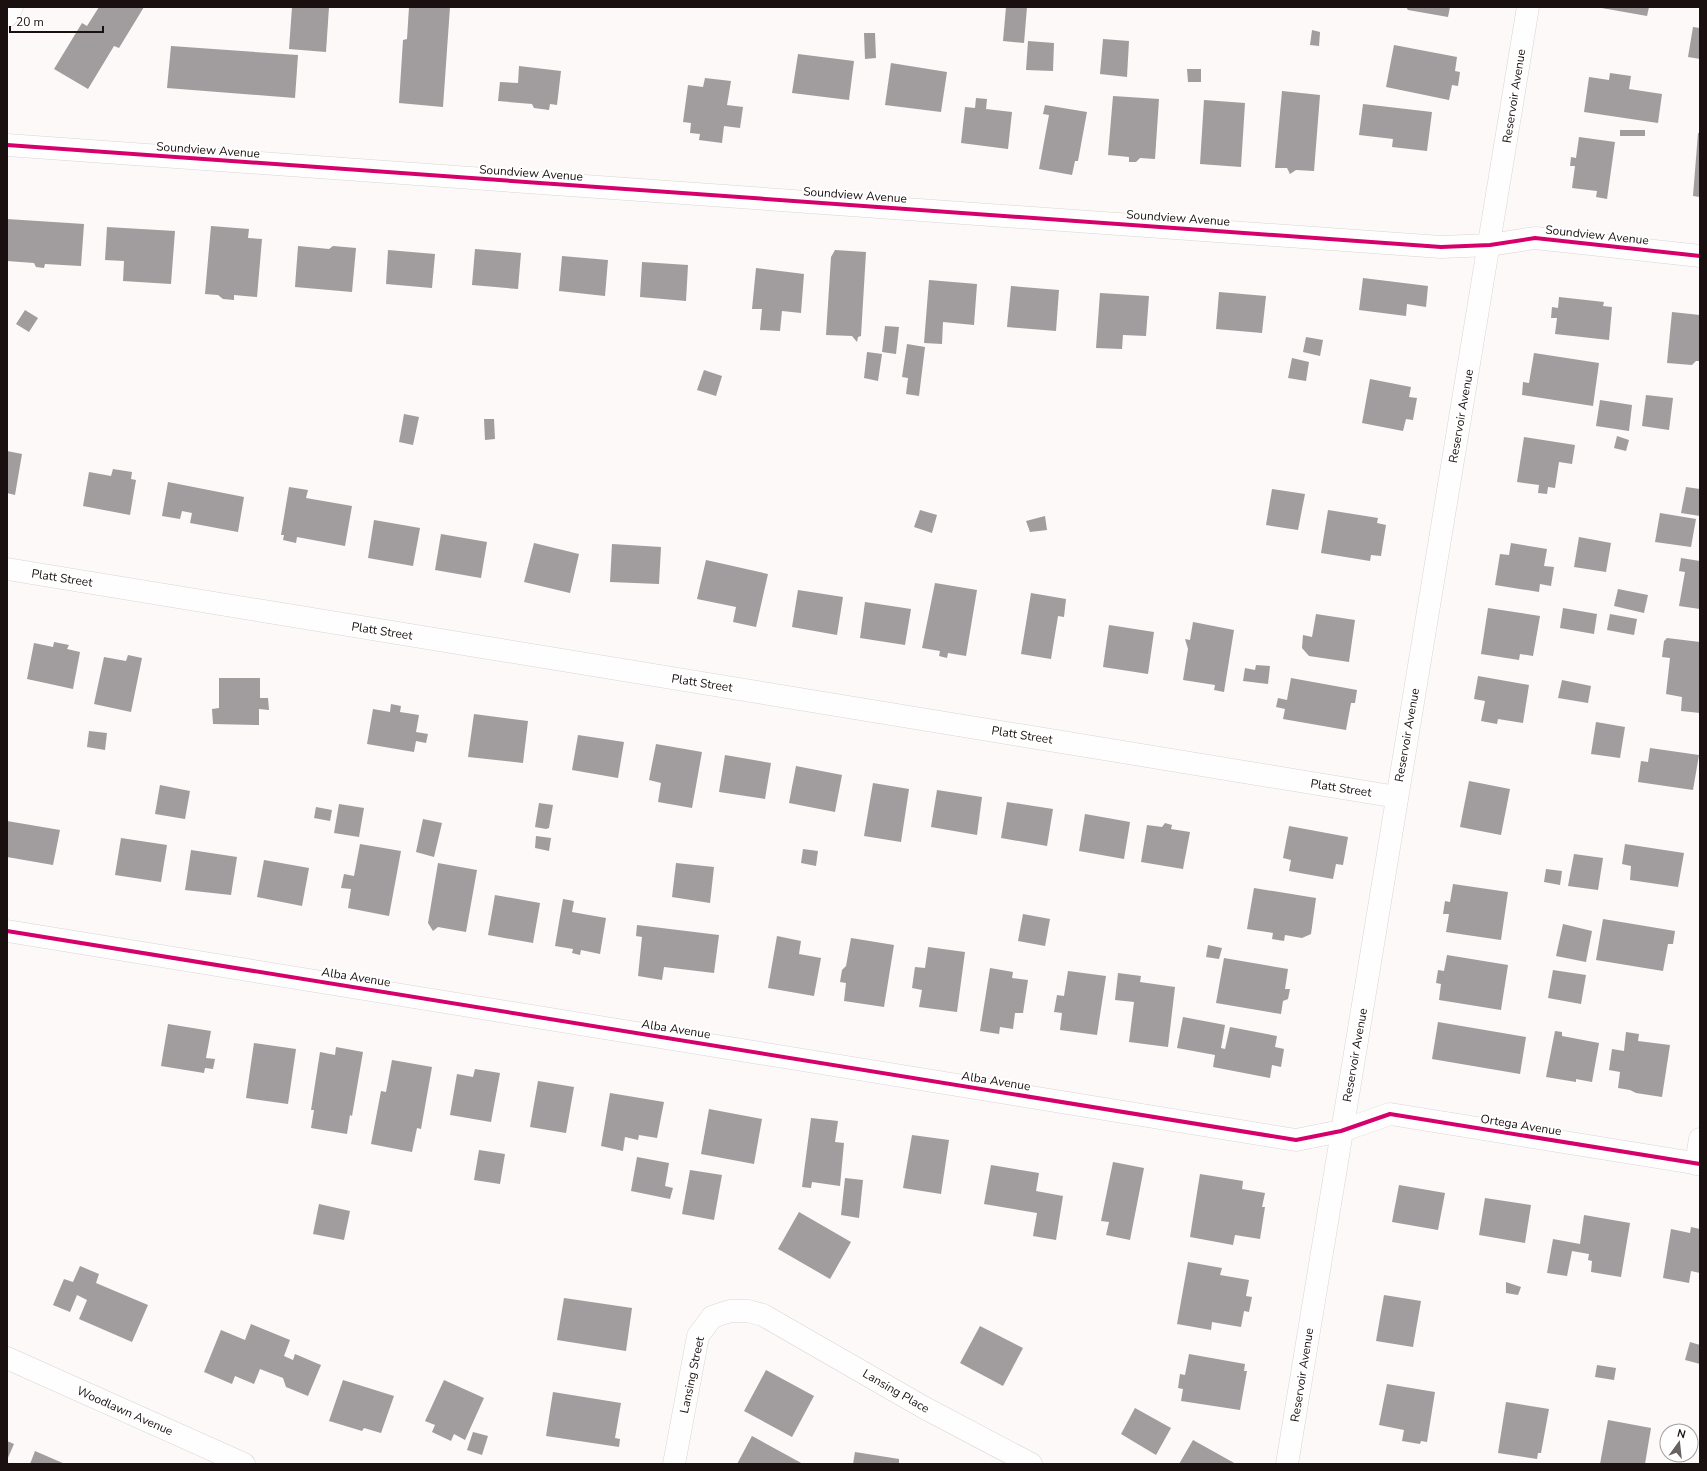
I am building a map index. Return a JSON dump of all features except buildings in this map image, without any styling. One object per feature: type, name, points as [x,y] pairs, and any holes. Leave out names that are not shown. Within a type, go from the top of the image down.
[{"type":"street","points":[[7,16],[12,7]]},
{"type":"street","name":"Reservoir Avenue","points":[[1287,1464],[1341,1131],[1490,245],[1528,7]]},
{"type":"street","name":"Soundview Avenue","points":[[7,146],[1441,247],[1490,245],[1536,238],[1700,256]]},
{"type":"street","name":"Platt Street","points":[[7,569],[1397,797]]},
{"type":"street","name":"Alba Avenue","points":[[7,931],[1296,1140],[1341,1131]]},
{"type":"street","name":"Ortega Avenue","points":[[1341,1131],[1390,1114],[1698,1164]]},
{"type":"street","points":[[1698,1164],[1700,1139]]},
{"type":"street","name":"Lansing Street","points":[[674,1464],[698,1336],[712,1317],[730,1311],[748,1311],[763,1315]]},
{"type":"street","name":"Lansing Place","points":[[763,1315],[924,1407],[1031,1464]]},
{"type":"street","name":"Woodlawn Avenue","points":[[7,1358],[244,1464]]},
{"type":"cycle path","points":[[7,145],[1441,247],[1490,245],[1535,238],[1700,256]]},
{"type":"cycle path","points":[[7,931],[1296,1140],[1341,1131],[1390,1114],[1700,1164]]}]
